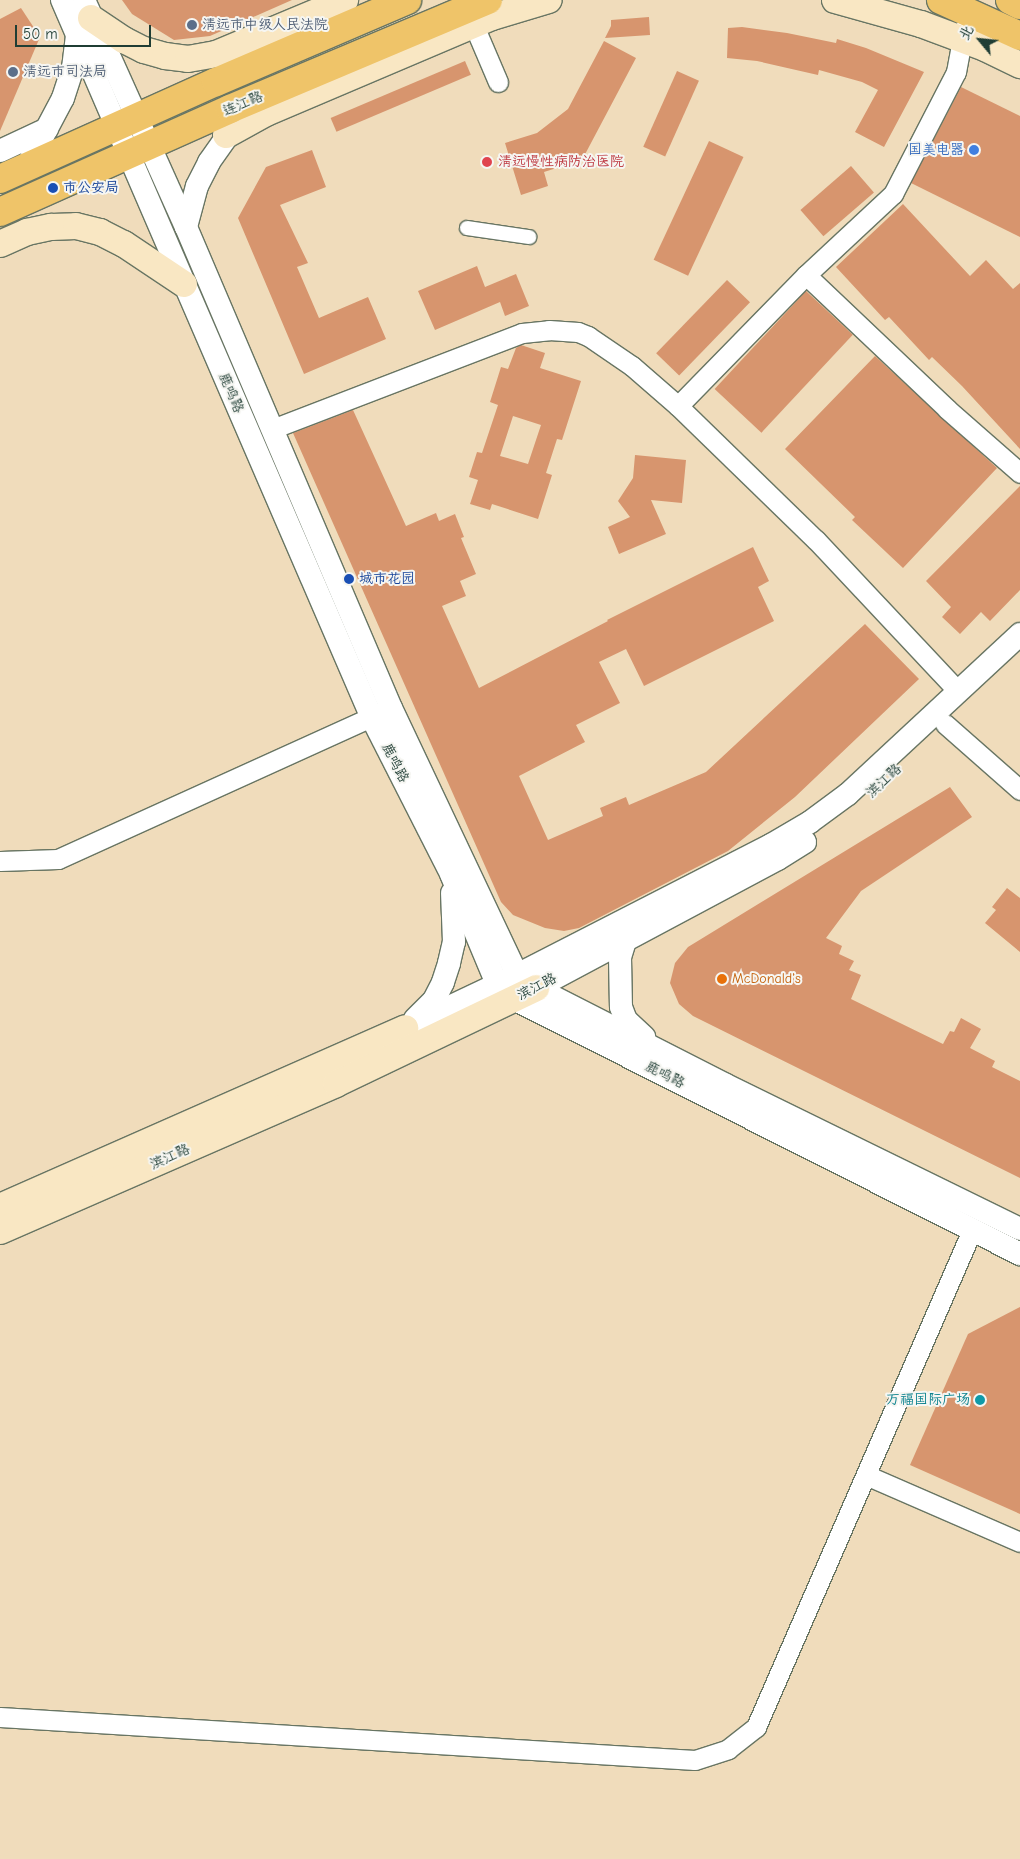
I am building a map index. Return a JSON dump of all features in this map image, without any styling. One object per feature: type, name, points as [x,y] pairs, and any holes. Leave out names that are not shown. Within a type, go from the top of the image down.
[{"type":"main road","points":[[0,179],[126,122],[265,47],[345,0]]},
{"type":"main road","points":[[84,18],[144,50],[166,56],[188,58],[265,47],[408,0]]},
{"type":"main road","points":[[226,135],[266,113],[476,11],[549,0]]},
{"type":"main road","points":[[835,0],[921,24],[1020,64]]},
{"type":"main road","points":[[941,0],[1020,36]]},
{"type":"main road","points":[[1010,0],[1020,5]]},
{"type":"main road","name":"连江路","points":[[0,212],[257,98],[476,11]]},
{"type":"main road","points":[[0,244],[27,232],[51,227],[76,226],[100,232],[124,244],[184,284]]},
{"type":"main road","name":"滨江路","points":[[0,1231],[336,1084],[516,986]]},
{"type":"main road","name":"滨江路","points":[[0,1207],[405,1028]]},
{"type":"street","name":"鹿鸣路","points":[[62,0],[84,18],[139,151],[184,284],[381,713],[451,874],[516,986],[1020,1254]]},
{"type":"street","points":[[476,11],[498,82]]},
{"type":"street","points":[[678,406],[806,275],[893,194],[956,72],[968,11]]},
{"type":"street","points":[[26,168],[63,98],[73,68],[84,18]]},
{"type":"street","points":[[186,226],[197,186],[226,135],[257,98]]},
{"type":"street","points":[[0,151],[48,129]]},
{"type":"street","name":"鹿鸣路","points":[[139,151],[186,226],[272,429],[381,713],[516,986],[660,1050],[726,1085],[1020,1229]]},
{"type":"street","points":[[467,228],[529,237]]},
{"type":"street","points":[[806,275],[947,409],[1020,473]]},
{"type":"street","points":[[272,429],[505,338],[522,333],[549,330],[578,332],[596,340],[632,366],[678,406],[816,540],[958,691]]},
{"type":"street","name":"滨江路","points":[[516,986],[810,822],[848,794],[1020,634]]},
{"type":"street","name":"滨江路","points":[[405,1028],[516,986],[626,941],[778,860],[822,832],[857,806],[1020,655]]},
{"type":"street","points":[[0,861],[58,859],[381,713]]},
{"type":"street","points":[[945,724],[1020,790]]},
{"type":"street","points":[[405,1028],[434,1000],[449,964],[454,942],[455,919],[451,874]]},
{"type":"street","points":[[626,941],[620,956],[623,1014],[631,1027],[660,1050]]},
{"type":"street","points":[[0,1716],[695,1760],[728,1749],[756,1727],[972,1230]]},
{"type":"street","points":[[866,1475],[1020,1542]]},
{"type":"building","name":"清远市中级人民法院","points":[[122,0],[292,0],[210,36],[174,40],[132,14]]},
{"type":"building","name":"清远市司法局","points":[[21,8],[40,37],[0,131],[0,19]]},
{"type":"building","points":[[649,17],[650,35],[605,38],[611,26],[611,20]]},
{"type":"building","points":[[742,27],[787,33],[836,43],[837,39],[866,48],[924,72],[884,147],[855,132],[878,90],[862,82],[819,70],[818,75],[757,61],[727,58],[728,28]]},
{"type":"building","points":[[604,41],[636,58],[582,160],[544,172],[548,186],[521,195],[505,143],[537,133],[568,109]]},
{"type":"building","points":[[465,61],[471,75],[336,132],[331,118]]},
{"type":"building","points":[[677,71],[699,81],[665,157],[643,147]]},
{"type":"building","name":"国美电器","points":[[961,87],[1020,116],[1020,237],[911,183]]},
{"type":"building","points":[[709,141],[743,157],[688,276],[654,260]]},
{"type":"building","points":[[312,150],[326,187],[280,205],[308,263],[297,267],[319,318],[368,297],[386,339],[304,374],[238,218],[266,167]]},
{"type":"building","points":[[851,166],[874,192],[823,236],[800,210]]},
{"type":"building","points":[[903,204],[970,276],[986,260],[1013,289],[1020,283],[1020,449],[962,386],[932,357],[929,360],[889,317],[885,320],[836,267]]},
{"type":"building","points":[[477,266],[485,287],[516,274],[529,306],[505,316],[500,302],[435,330],[418,291]]},
{"type":"building","points":[[727,280],[750,302],[679,376],[656,353]]},
{"type":"building","points":[[806,291],[853,335],[761,433],[715,389]]},
{"type":"building","points":[[521,345],[545,353],[540,368],[581,381],[562,440],[557,439],[546,473],[552,475],[538,519],[492,504],[490,510],[470,504],[478,480],[469,477],[477,452],[482,453],[498,405],[490,402],[501,367],[508,369],[516,348]],"holes":[[[513,416],[541,425],[528,464],[500,456]]]},
{"type":"building","points":[[875,356],[997,468],[903,568],[852,520],[855,517],[785,449]]},
{"type":"building","points":[[353,410],[406,526],[436,513],[439,521],[455,514],[464,537],[461,538],[476,574],[460,581],[466,596],[442,606],[479,688],[607,620],[753,547],[769,581],[758,587],[774,621],[644,686],[626,649],[599,662],[620,703],[576,725],[585,742],[519,776],[548,840],[603,816],[600,808],[626,797],[629,805],[706,772],[865,624],[919,679],[795,797],[728,851],[579,928],[564,931],[545,928],[513,915],[501,902],[293,433]]},
{"type":"building","points":[[635,455],[686,460],[682,503],[651,500],[666,534],[619,554],[608,527],[630,517],[618,501],[633,478]]},
{"type":"building","points":[[1020,486],[1020,590],[990,621],[981,612],[960,634],[942,617],[951,607],[926,581]]},
{"type":"building","points":[[950,787],[972,817],[861,891],[826,938],[842,946],[839,954],[854,961],[849,970],[861,975],[851,999],[943,1044],[950,1031],[954,1032],[961,1018],[981,1029],[970,1048],[995,1061],[992,1067],[1020,1081],[1020,1178],[693,1016],[679,1004],[670,983],[675,963],[688,947]]},
{"type":"building","points":[[1007,888],[1020,898],[1020,952],[985,923],[996,910],[992,907]]},
{"type":"building","name":"万福国际广场","points":[[1020,1307],[1020,1514],[910,1465],[968,1334]]},
{"type":"place","name":"清远市中级人民法院","points":[[192,25]]},
{"type":"place","name":"清远市司法局","points":[[13,72]]},
{"type":"place","name":"国美电器","points":[[974,150]]},
{"type":"place","name":"清远慢性病防治医院","points":[[487,162]]},
{"type":"place","name":"市公安局","points":[[53,188]]},
{"type":"place","name":"城市花园","points":[[349,579]]},
{"type":"place","name":"McDonald's","points":[[722,979]]},
{"type":"place","name":"万福国际广场","points":[[980,1400]]}]
